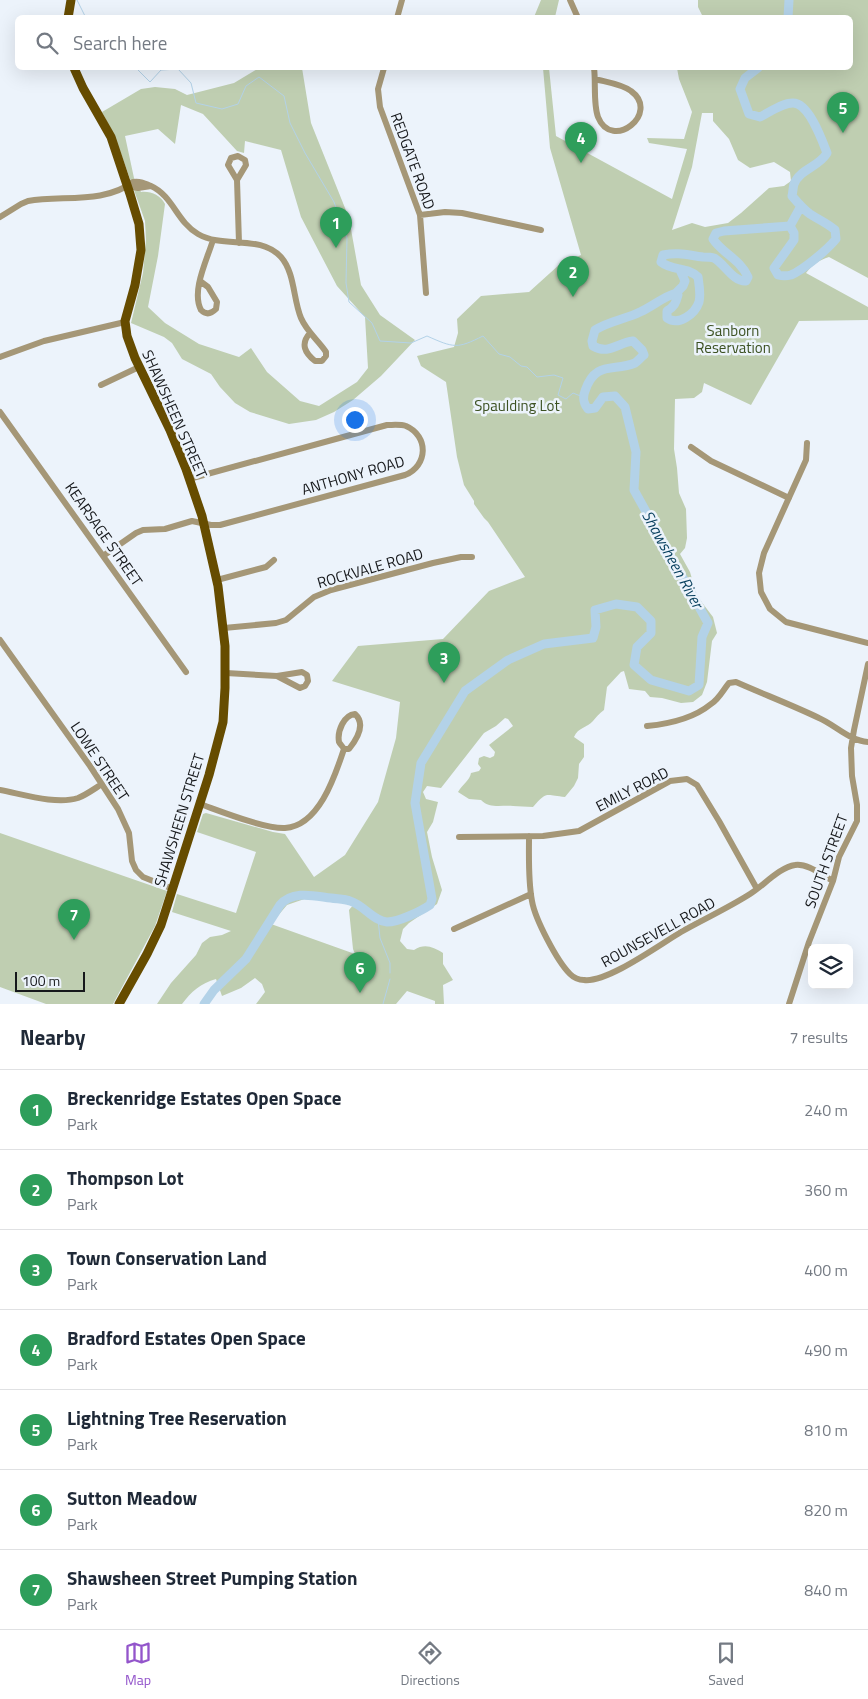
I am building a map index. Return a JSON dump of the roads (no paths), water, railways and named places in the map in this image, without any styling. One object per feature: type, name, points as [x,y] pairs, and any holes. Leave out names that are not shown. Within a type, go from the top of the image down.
[{"type":"main road","points":[[68,15],[70,0]]},
{"type":"main road","name":"SHAWSHEEN STREET","points":[[75,70],[82,88],[110,137],[128,186],[139,224],[141,250],[135,285],[125,322],[127,336],[139,367],[162,413],[189,479],[204,524],[217,580],[224,628],[226,673],[223,722],[200,804],[154,942],[119,1004]]},
{"type":"street","points":[[398,15],[402,0]]},
{"type":"street","points":[[570,0],[577,15]]},
{"type":"street","name":"REDGATE ROAD","points":[[383,70],[378,89],[380,107],[420,215],[426,294]]},
{"type":"street","points":[[594,70],[596,111],[600,121],[608,128],[615,130],[622,130],[631,126],[636,121],[640,111],[640,104],[635,95],[627,89],[595,78]]},
{"type":"street","points":[[237,180],[239,243]]},
{"type":"street","points":[[0,215],[28,201],[97,196],[128,186],[136,181],[145,182],[165,194],[189,227],[200,235],[213,240],[263,246],[276,252],[289,272],[300,314],[310,334]]},
{"type":"street","points":[[420,215],[445,212],[462,213],[541,230]]},
{"type":"street","points":[[200,281],[208,287],[217,302],[216,309],[211,313],[204,312],[199,307],[197,296],[200,281],[213,240]]},
{"type":"street","points":[[0,357],[44,341],[125,322]]},
{"type":"street","points":[[101,384],[139,367]]},
{"type":"street","name":"KEARSAGE STREET","points":[[0,412],[186,672]]},
{"type":"street","name":"ANTHONY ROAD","points":[[103,556],[143,530],[165,529],[197,521],[214,526],[220,525],[410,473],[418,466],[422,459],[420,439],[417,433],[404,426],[387,425],[189,479]]},
{"type":"street","points":[[807,443],[806,460],[761,560],[759,585],[763,598],[773,612],[789,623],[868,643]]},
{"type":"street","points":[[691,447],[711,461],[790,498]]},
{"type":"street","name":"ROCKVALE ROAD","points":[[224,628],[276,623],[286,620],[314,597],[332,590],[433,563],[472,557]]},
{"type":"street","points":[[217,580],[266,567],[274,560]]},
{"type":"street","name":"LOWE STREET","points":[[0,640],[120,812],[127,828],[132,861],[136,870],[146,878],[172,889]]},
{"type":"street","name":"SOUTH STREET","points":[[789,1004],[839,858],[857,821],[851,768],[852,738],[868,664]]},
{"type":"street","points":[[226,673],[277,676]]},
{"type":"street","points":[[647,726],[694,714],[713,704],[730,683],[736,682],[821,719],[852,738],[861,742],[868,742]]},
{"type":"street","points":[[200,804],[276,827],[294,826],[306,819],[323,798],[338,769],[344,749],[339,741],[344,720],[348,716],[355,714],[360,720],[361,725],[354,743],[349,749],[344,749]]},
{"type":"street","name":"EMILY ROAD","points":[[460,838],[558,835],[579,831],[670,781],[687,779],[697,785],[757,889]]},
{"type":"street","points":[[0,790],[65,800],[82,796],[102,784]]},
{"type":"street","name":"ROUNSEVELL ROAD","points":[[529,836],[531,894],[535,913],[552,947],[570,974],[575,978],[588,981],[597,980],[608,975],[757,889],[781,871],[796,865],[807,867],[832,881]]},
{"type":"street","points":[[454,929],[531,894]]},
{"type":"waterway","points":[[77,0],[84,15]]},
{"type":"waterway","name":"Shawsheen River","points":[[788,15],[789,0]]},
{"type":"waterway","points":[[138,70],[150,82],[161,70]]},
{"type":"waterway","points":[[179,70],[191,83],[196,103],[222,109],[238,104],[246,86],[259,77],[284,96],[290,123],[334,202],[347,238],[346,283],[349,302],[372,323],[380,341],[411,343],[427,336],[450,345],[461,345],[483,336],[499,354],[510,357],[521,366],[527,367],[537,377],[554,375],[563,378],[558,395],[566,399],[573,393],[583,397]]},
{"type":"waterway","name":"Shawsheen River","points":[[204,1004],[214,990],[246,959],[280,905],[291,897],[311,895],[348,900],[360,906],[377,919],[387,922],[404,918],[430,905],[432,899],[415,803],[421,763],[465,691],[508,660],[544,644],[593,638],[596,627],[595,610],[616,604],[637,607],[651,621],[651,633],[637,647],[634,665],[651,680],[689,691],[699,685],[702,637],[708,623],[634,490],[636,452],[625,407],[615,396],[603,397],[595,408],[588,409],[584,396],[589,381],[594,375],[606,369],[635,363],[644,355],[642,350],[633,341],[608,349],[593,346],[592,341],[595,330],[640,312],[676,293],[678,295],[673,306],[667,311],[667,318],[676,321],[681,320],[686,318],[697,306],[700,296],[698,277],[690,272],[665,265],[661,262],[663,255],[678,254],[714,258],[737,279],[746,281],[748,277],[745,271],[713,239],[716,233],[790,226],[794,233],[794,240],[774,268],[778,275],[783,276],[791,275],[802,269],[836,239],[835,230],[807,212],[792,196],[797,179],[824,158],[827,153],[818,131],[804,109],[793,103],[780,106],[760,117],[749,114],[740,89],[745,78],[755,70]]},
{"type":"waterway","name":"Shawsheen River","points":[[790,226],[801,206]]},
{"type":"waterway","name":"Shawsheen River","points":[[676,293],[685,281],[680,270]]},
{"type":"waterway","points":[[378,919],[380,938],[390,963],[390,973]]},
{"type":"waterway","points":[[383,1004],[390,979]]},
{"type":"place","name":"Lightning Tree Reservation","points":[[843,133]]},
{"type":"place","name":"Bradford Estates Open Space","points":[[581,163]]},
{"type":"place","name":"Breckenridge Estates Open Space","points":[[336,248]]},
{"type":"place","name":"Thompson Lot","points":[[573,297]]},
{"type":"place","name":"Town Conservation Land","points":[[444,683]]},
{"type":"place","name":"Shawsheen Street Pumping Station","points":[[74,940]]},
{"type":"place","name":"Sutton Meadow","points":[[360,993]]},
{"type":"park label","name":"Sanborn Reservation","points":[[733,338]]},
{"type":"park label","name":"Spaulding Lot","points":[[517,405]]}]
